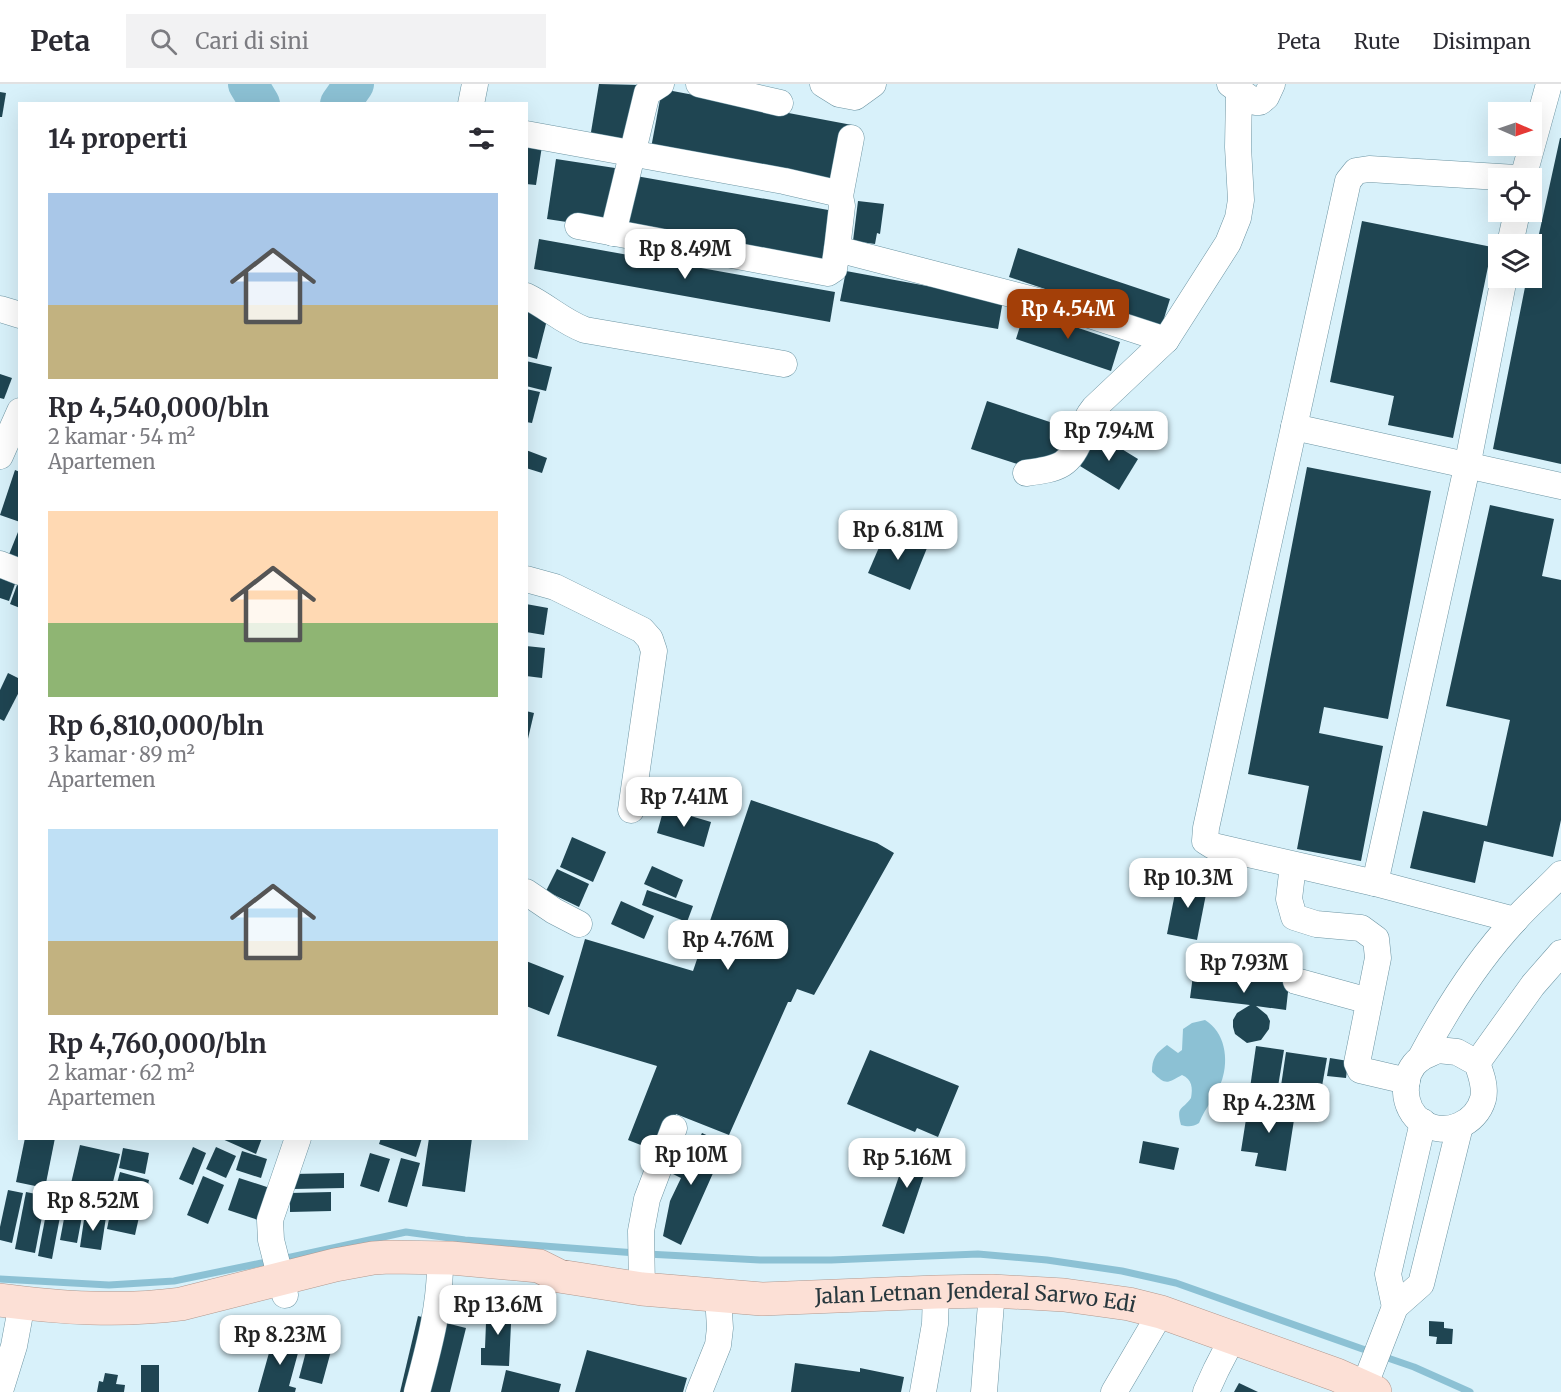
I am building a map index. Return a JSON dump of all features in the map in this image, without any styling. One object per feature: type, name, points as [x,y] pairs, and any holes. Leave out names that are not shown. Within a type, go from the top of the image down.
[{"type":"main road","name":"Jalan Letnan Jenderal Sarwo Edi","points":[[11,1310],[133,1325],[182,1321],[282,1282],[341,1280],[440,1265],[538,1279],[559,1276],[642,1280],[718,1296],[762,1299],[992,1291],[1064,1295],[1129,1304],[1161,1312],[1356,1384]]},
{"type":"street","points":[[471,102],[475,84]]},
{"type":"street","points":[[613,233],[647,93],[661,84]]},
{"type":"street","points":[[699,84],[780,103]]},
{"type":"street","points":[[823,84],[839,94],[855,97],[873,84]]},
{"type":"street","points":[[1234,88],[1255,102],[1260,102],[1266,98],[1272,84]]},
{"type":"street","points":[[1526,168],[1549,84]]},
{"type":"street","points":[[1026,473],[1050,470],[1069,461],[1083,431],[1084,420],[1166,340],[1228,243],[1238,218],[1241,200],[1234,88]]},
{"type":"street","points":[[528,134],[784,181],[836,193],[840,196]]},
{"type":"street","points":[[578,226],[828,273],[834,269],[842,206],[840,196],[850,138]]},
{"type":"street","points":[[1488,176],[1369,169],[1356,171],[1348,181],[1205,841],[1213,846],[1376,883],[1515,920]]},
{"type":"street","points":[[837,249],[1080,312],[1166,340]]},
{"type":"street","points":[[1376,883],[1467,467],[1502,288]]},
{"type":"street","points":[[528,298],[540,302],[576,327],[585,330],[784,364]]},
{"type":"street","points":[[0,309],[18,314]]},
{"type":"street","points":[[0,456],[18,416]]},
{"type":"street","points":[[1294,427],[1561,486]]},
{"type":"street","points":[[0,564],[18,571]]},
{"type":"street","points":[[528,580],[565,592],[642,630],[650,639],[654,651],[631,810]]},
{"type":"street","points":[[1293,865],[1289,899],[1294,917],[1316,924],[1361,928],[1377,939],[1378,958],[1357,1063],[1360,1070],[1407,1081]]},
{"type":"street","points":[[1420,1059],[1438,1050],[1457,1052],[1477,1063],[1483,1079],[1483,1098],[1475,1114],[1460,1126],[1441,1129],[1423,1122],[1410,1109],[1405,1091],[1409,1073],[1482,960],[1515,920],[1557,883]]},
{"type":"street","points":[[528,893],[579,924]]},
{"type":"street","points":[[1477,1063],[1533,985],[1561,953]]},
{"type":"street","points":[[1296,981],[1369,1001]]},
{"type":"street","points":[[1395,1307],[1388,1274],[1423,1122]]},
{"type":"street","points":[[1356,1384],[1386,1331],[1395,1307],[1421,1284],[1460,1126]]},
{"type":"street","points":[[642,1280],[642,1231],[647,1199],[674,1128]]},
{"type":"street","points":[[282,1282],[271,1240],[270,1220],[297,1140]]},
{"type":"street","points":[[417,1392],[433,1334],[440,1265]]},
{"type":"street","points":[[984,1392],[992,1291]]},
{"type":"street","points":[[923,1392],[935,1324],[936,1292]]},
{"type":"street","points":[[699,1392],[718,1345],[720,1328],[718,1296]]},
{"type":"street","points":[[0,1392],[11,1310]]},
{"type":"street","points":[[1114,1392],[1161,1312]]},
{"type":"street","points":[[1206,1392],[1233,1337]]},
{"type":"water","points":[[1205,1020],[1217,1031],[1224,1047],[1224,1072],[1220,1086],[1199,1123],[1184,1126],[1181,1125],[1180,1111],[1191,1098],[1190,1081],[1182,1075],[1166,1082],[1163,1081],[1152,1072],[1153,1063],[1157,1053],[1167,1045],[1178,1053],[1182,1050],[1183,1029],[1192,1023]]},
{"type":"building","points":[[599,84],[639,85],[630,144],[590,138]]},
{"type":"building","points":[[662,89],[852,125],[840,189],[651,148]]},
{"type":"building","points":[[0,92],[6,93],[2,117],[0,117]]},
{"type":"building","points":[[1561,138],[1561,464],[1493,449],[1525,288],[1542,288],[1542,234],[1539,234]]},
{"type":"building","points":[[528,144],[542,146],[536,185],[528,184]]},
{"type":"building","points":[[556,159],[615,168],[606,228],[547,219]]},
{"type":"building","points":[[636,176],[834,211],[823,271],[626,235]]},
{"type":"building","points":[[858,201],[884,204],[880,234],[877,233],[875,244],[853,241]]},
{"type":"building","points":[[1362,221],[1488,246],[1488,267],[1453,438],[1388,425],[1394,396],[1330,382]]},
{"type":"building","points":[[539,239],[835,292],[830,322],[534,269]]},
{"type":"building","points":[[1018,248],[1170,299],[1161,328],[1009,277]]},
{"type":"building","points":[[846,271],[1003,300],[998,329],[840,301]]},
{"type":"building","points":[[1025,310],[1120,342],[1111,371],[1016,339]]},
{"type":"building","points":[[528,311],[548,316],[537,359],[528,357]]},
{"type":"building","points":[[528,361],[552,367],[546,391],[528,386]]},
{"type":"building","points":[[0,374],[12,378],[4,399],[0,398]]},
{"type":"building","points":[[528,389],[540,392],[532,423],[528,422]]},
{"type":"building","points":[[987,401],[1068,428],[1058,458],[1033,469],[971,449]]},
{"type":"building","points":[[1099,435],[1138,459],[1119,490],[1080,466]]},
{"type":"building","points":[[528,451],[547,458],[542,473],[528,469]]},
{"type":"building","points":[[1307,467],[1431,491],[1388,719],[1324,707],[1319,733],[1383,746],[1361,861],[1297,849],[1309,786],[1248,774]]},
{"type":"building","points":[[15,470],[18,471],[18,521],[0,515]]},
{"type":"building","points":[[1490,505],[1554,519],[1542,576],[1561,580],[1561,820],[1553,857],[1484,841],[1475,883],[1410,868],[1423,811],[1487,826],[1510,720],[1446,706]]},
{"type":"building","points":[[886,531],[927,548],[910,590],[868,573]]},
{"type":"building","points":[[18,532],[18,561],[8,557]]},
{"type":"building","points":[[0,578],[15,584],[9,601],[0,598]]},
{"type":"building","points":[[17,585],[18,585],[18,607],[10,604]]},
{"type":"building","points":[[528,604],[548,608],[544,635],[528,632]]},
{"type":"building","points":[[528,646],[545,648],[542,678],[528,676]]},
{"type":"building","points":[[8,673],[18,678],[18,694],[4,721],[0,719],[0,690]]},
{"type":"building","points":[[528,712],[534,713],[528,739]]},
{"type":"building","points":[[751,800],[877,843],[894,853],[814,995],[797,989],[791,1002],[788,1002],[729,1135],[676,1114],[661,1153],[628,1140],[657,1066],[557,1036],[585,939],[693,971]]},
{"type":"building","points":[[664,808],[711,822],[704,847],[657,833]]},
{"type":"building","points":[[572,837],[606,852],[593,882],[560,867]]},
{"type":"building","points":[[652,866],[683,880],[676,898],[644,884]]},
{"type":"building","points":[[557,869],[589,884],[579,907],[546,891]]},
{"type":"building","points":[[1178,878],[1208,884],[1197,940],[1167,934]]},
{"type":"building","points":[[647,890],[693,906],[687,922],[642,905]]},
{"type":"building","points":[[621,901],[654,916],[644,939],[611,924]]},
{"type":"building","points":[[1196,953],[1213,955],[1211,973],[1265,979],[1267,962],[1291,965],[1286,1010],[1256,1006],[1267,1015],[1270,1021],[1269,1029],[1261,1040],[1247,1043],[1235,1034],[1233,1020],[1237,1013],[1250,1005],[1190,998]]},
{"type":"building","points":[[528,962],[564,976],[549,1015],[528,1007]]},
{"type":"building","points":[[1256,1046],[1284,1050],[1276,1099],[1249,1095]]},
{"type":"building","points":[[870,1050],[959,1086],[938,1137],[917,1128],[915,1132],[847,1104]]},
{"type":"building","points":[[1286,1052],[1327,1058],[1321,1092],[1281,1086]]},
{"type":"building","points":[[1330,1058],[1348,1061],[1346,1078],[1327,1076]]},
{"type":"building","points":[[1249,1100],[1296,1107],[1286,1171],[1255,1166],[1258,1153],[1241,1151]]},
{"type":"building","points":[[702,1133],[726,1144],[681,1245],[663,1236],[670,1201],[681,1178],[671,1173],[678,1157],[688,1162]]},
{"type":"building","points":[[25,1140],[55,1140],[45,1188],[16,1182]]},
{"type":"building","points":[[224,1140],[261,1140],[256,1154]]},
{"type":"building","points":[[380,1140],[421,1140],[416,1157],[379,1144]]},
{"type":"building","points":[[429,1140],[472,1140],[465,1192],[422,1186]]},
{"type":"building","points":[[1143,1141],[1179,1148],[1174,1170],[1139,1163]]},
{"type":"building","points":[[910,1144],[932,1151],[904,1234],[882,1226]]},
{"type":"building","points":[[80,1145],[120,1154],[108,1202],[69,1192]]},
{"type":"building","points":[[193,1147],[206,1153],[193,1185],[179,1179]]},
{"type":"building","points":[[216,1147],[236,1156],[226,1178],[206,1169]]},
{"type":"building","points":[[123,1148],[149,1153],[145,1174],[119,1168]]},
{"type":"building","points":[[242,1151],[267,1159],[261,1178],[236,1170]]},
{"type":"building","points":[[370,1153],[390,1159],[379,1192],[360,1186]]},
{"type":"building","points":[[401,1158],[420,1163],[407,1207],[388,1202]]},
{"type":"building","points":[[120,1172],[149,1180],[145,1199],[115,1191]]},
{"type":"building","points":[[344,1173],[344,1188],[293,1189],[293,1174]]},
{"type":"building","points":[[203,1176],[224,1185],[208,1224],[187,1215]]},
{"type":"building","points":[[239,1178],[270,1188],[258,1220],[228,1210]]},
{"type":"building","points":[[8,1190],[23,1193],[12,1243],[0,1240],[0,1227]]},
{"type":"building","points":[[26,1192],[46,1196],[35,1253],[15,1249]]},
{"type":"building","points":[[331,1192],[331,1211],[290,1212],[290,1193]]},
{"type":"building","points":[[114,1194],[143,1199],[135,1235],[107,1229]]},
{"type":"building","points":[[68,1197],[85,1200],[77,1243],[60,1240]]},
{"type":"building","points":[[48,1203],[62,1206],[52,1259],[38,1256]]},
{"type":"building","points":[[85,1213],[106,1217],[101,1250],[80,1247]]},
{"type":"building","points":[[489,1303],[512,1303],[509,1366],[481,1365],[481,1348],[485,1348],[486,1323],[489,1323]]},
{"type":"building","points":[[418,1316],[466,1328],[450,1392],[400,1392]]},
{"type":"building","points":[[1429,1321],[1444,1322],[1444,1328],[1453,1329],[1452,1344],[1436,1344],[1437,1337],[1429,1336]]},
{"type":"building","points":[[274,1335],[301,1342],[289,1386],[296,1388],[295,1392],[258,1392]]},
{"type":"building","points":[[308,1344],[331,1351],[322,1384],[299,1378]]},
{"type":"building","points":[[587,1350],[687,1378],[683,1392],[575,1392]]},
{"type":"building","points":[[795,1363],[860,1372],[860,1368],[904,1377],[901,1392],[791,1392]]},
{"type":"building","points":[[141,1365],[159,1365],[159,1392],[141,1392]]},
{"type":"building","points":[[506,1370],[561,1384],[559,1392],[501,1392]]},
{"type":"building","points":[[105,1373],[118,1375],[116,1384],[125,1385],[124,1392],[97,1392],[99,1381],[103,1382]]},
{"type":"building","points":[[1239,1383],[1258,1392],[1234,1392]]},
{"type":"waterway","points":[[248,84],[259,102]]},
{"type":"waterway","points":[[341,102],[354,84]]},
{"type":"waterway","points":[[282,1259],[406,1232],[465,1240],[636,1253]]},
{"type":"waterway","points":[[647,1254],[760,1260],[831,1260],[978,1254],[1047,1260],[1122,1271],[1176,1283],[1371,1352]]},
{"type":"waterway","points":[[0,1279],[109,1285],[174,1281],[271,1261]]},
{"type":"waterway","points":[[1382,1356],[1414,1367],[1470,1392]]}]
